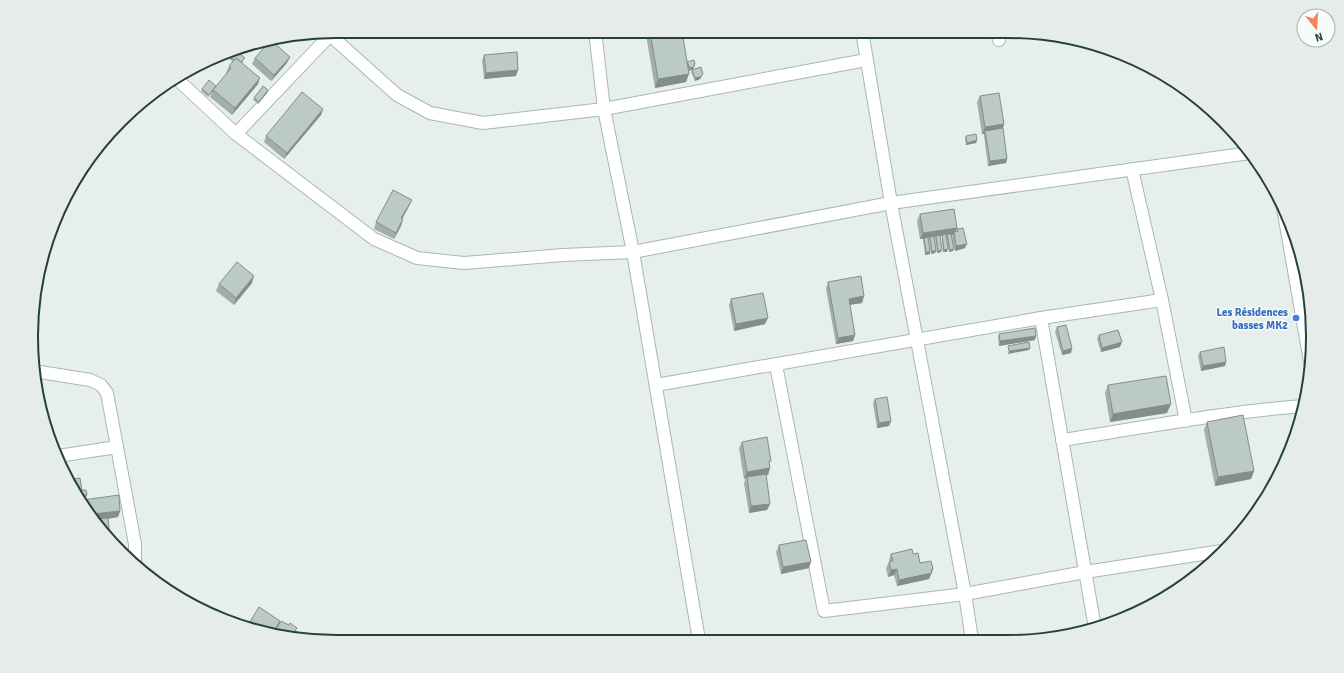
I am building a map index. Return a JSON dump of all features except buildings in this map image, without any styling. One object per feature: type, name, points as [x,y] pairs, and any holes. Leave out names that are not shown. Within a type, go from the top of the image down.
[{"type":"street","points":[[336,38],[397,95],[430,113],[483,123],[604,108],[866,60]]},
{"type":"street","points":[[596,38],[604,108],[633,252],[698,635]]},
{"type":"street","points":[[863,38],[891,203],[965,594],[971,635]]},
{"type":"street","points":[[236,134],[326,39]]},
{"type":"street","points":[[180,82],[236,134],[374,239],[417,258],[464,263],[563,255],[633,252],[891,203],[1243,154]]},
{"type":"street","points":[[1132,169],[1162,300],[1186,421]]},
{"type":"street","points":[[1288,235],[1306,338]]},
{"type":"street","points":[[656,385],[1041,318],[1162,300]]},
{"type":"street","points":[[1041,318],[1094,622]]},
{"type":"street","points":[[776,365],[824,611],[965,594],[1085,572],[1214,552]]},
{"type":"street","points":[[41,372],[90,380],[101,385],[107,393],[135,544],[135,557]]},
{"type":"street","points":[[1062,440],[1186,421],[1298,406]]},
{"type":"street","points":[[63,455],[117,447]]},
{"type":"place","name":"Les Résidences basses MK2","points":[[1296,318]]}]
